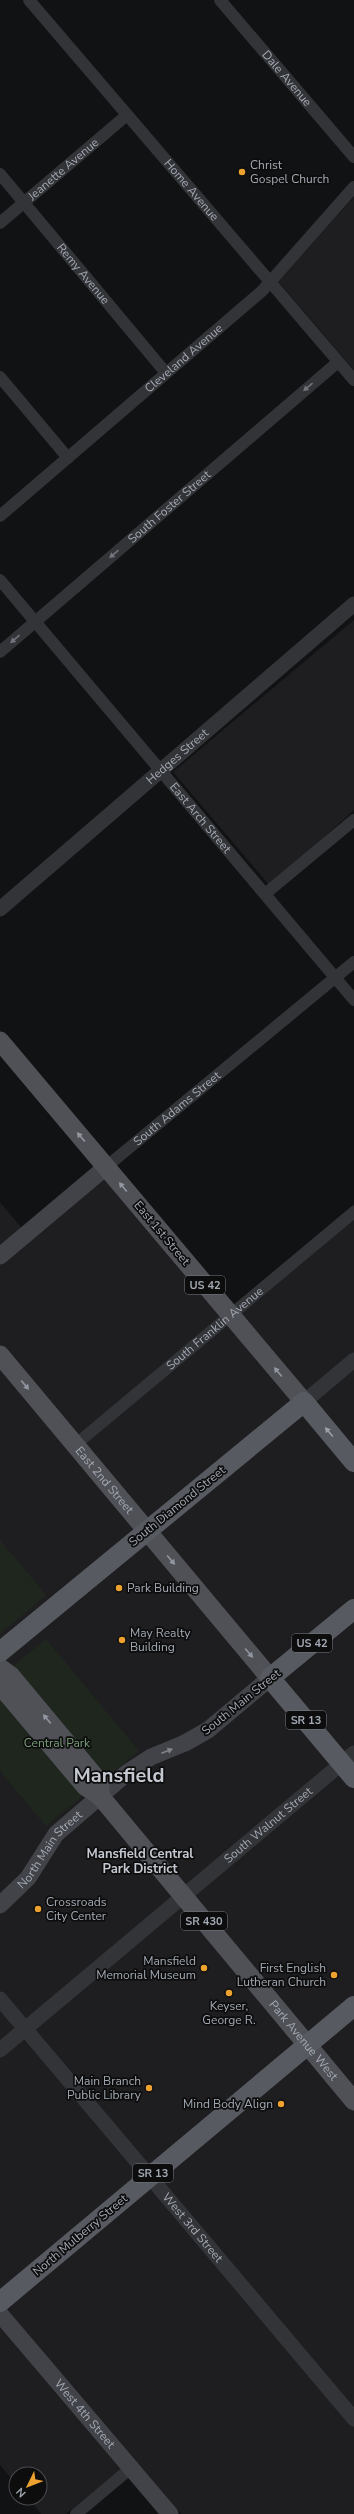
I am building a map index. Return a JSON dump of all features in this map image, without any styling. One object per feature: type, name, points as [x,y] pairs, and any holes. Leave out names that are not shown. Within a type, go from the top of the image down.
[{"type":"highway","name":"East 1st Street","points":[[304,1402],[354,1462]]},
{"type":"highway","name":"South Diamond Street","points":[[0,1652],[146,1530],[304,1402]]},
{"type":"highway","name":"South Main Street","points":[[270,1678],[354,1609]]},
{"type":"highway","name":"SR 13","points":[[270,1678],[350,1765]]},
{"type":"highway","name":"SR 13","points":[[307,2046],[354,2006]]},
{"type":"highway","name":"North Mulberry Street","points":[[0,2302],[149,2176],[307,2046]]},
{"type":"main road","name":"East 1st Street","points":[[0,1040],[304,1402]]},
{"type":"main road","name":"South Adams Street","points":[[0,1256],[106,1167]]},
{"type":"main road","name":"East 2nd Street","points":[[0,1355],[270,1678]]},
{"type":"main road","name":"SR 430","points":[[0,1668],[11,1676],[100,1783],[100,1796]]},
{"type":"main road","name":"South Main Street","points":[[100,1796],[140,1764],[208,1730],[270,1678]]},
{"type":"main road","name":"SR 430","points":[[0,1684],[84,1786],[100,1796]]},
{"type":"main road","name":"Park Avenue West","points":[[100,1796],[354,2101]]},
{"type":"main road","name":"North Main Street","points":[[0,1905],[31,1875],[56,1834],[100,1796]]},
{"type":"main road","name":"West 4th Street","points":[[0,2314],[170,2514]]},
{"type":"street","name":"Home Avenue","points":[[29,0],[354,380]]},
{"type":"street","name":"Dale Avenue","points":[[220,0],[354,157]]},
{"type":"street","name":"Jeanette Avenue","points":[[0,223],[127,115]]},
{"type":"street","name":"Remy Avenue","points":[[0,174],[166,373]]},
{"type":"street","name":"Cleveland Avenue","points":[[0,516],[256,296],[354,187]]},
{"type":"street","name":"South Foster Street","points":[[0,652],[338,362]]},
{"type":"street","points":[[0,377],[68,458]]},
{"type":"street","name":"East Arch Street","points":[[0,580],[354,1000]]},
{"type":"street","name":"Hedges Street","points":[[0,909],[354,604]]},
{"type":"street","points":[[265,894],[354,820]]},
{"type":"street","name":"South Adams Street","points":[[106,1167],[354,962]]},
{"type":"street","name":"South Franklin Avenue","points":[[75,1445],[354,1212]]},
{"type":"street","name":"South Diamond Street","points":[[304,1402],[354,1360]]},
{"type":"street","name":"South Walnut Street","points":[[0,2050],[182,1896],[350,1765]]},
{"type":"street","name":"West 3rd Street","points":[[0,1999],[354,2419]]},
{"type":"street","points":[[76,2514],[131,2468]]},
{"type":"shaded area","points":[[354,197],[354,370],[278,281]]},
{"type":"shaded area","points":[[354,620],[354,810],[270,886],[173,772]]},
{"type":"shaded area","points":[[117,1169],[232,1308],[354,1204],[354,2514],[181,2514],[134,2459],[66,2514],[41,2514],[34,2506],[48,2506],[48,2466],[8,2466],[8,2474],[0,2465],[0,1202],[31,1239]]},
{"type":"green space","points":[[0,1540],[46,1595],[0,1634]]},
{"type":"green space","name":"Central Park","points":[[46,1639],[139,1751],[46,1826],[0,1771],[0,1677]]},
{"type":"place","name":"Christ Gospel Church","points":[[242,172]]},
{"type":"place","name":"Park Building","points":[[119,1588]]},
{"type":"place","name":"May Realty Building","points":[[122,1640]]},
{"type":"place","name":"Crossroads City Center","points":[[38,1909]]},
{"type":"place","name":"Mansfield Memorial Museum","points":[[204,1968]]},
{"type":"place","name":"First English Lutheran Church","points":[[334,1975]]},
{"type":"place","name":"Keyser, George R.","points":[[229,1993]]},
{"type":"place","name":"Main Branch Public Library","points":[[149,2088]]},
{"type":"place","name":"Mind Body Align","points":[[281,2104]]},
{"type":"district","name":"Mansfield","points":[[119,1775]]},
{"type":"district","name":"Mansfield Central Park District","points":[[140,1862]]}]
